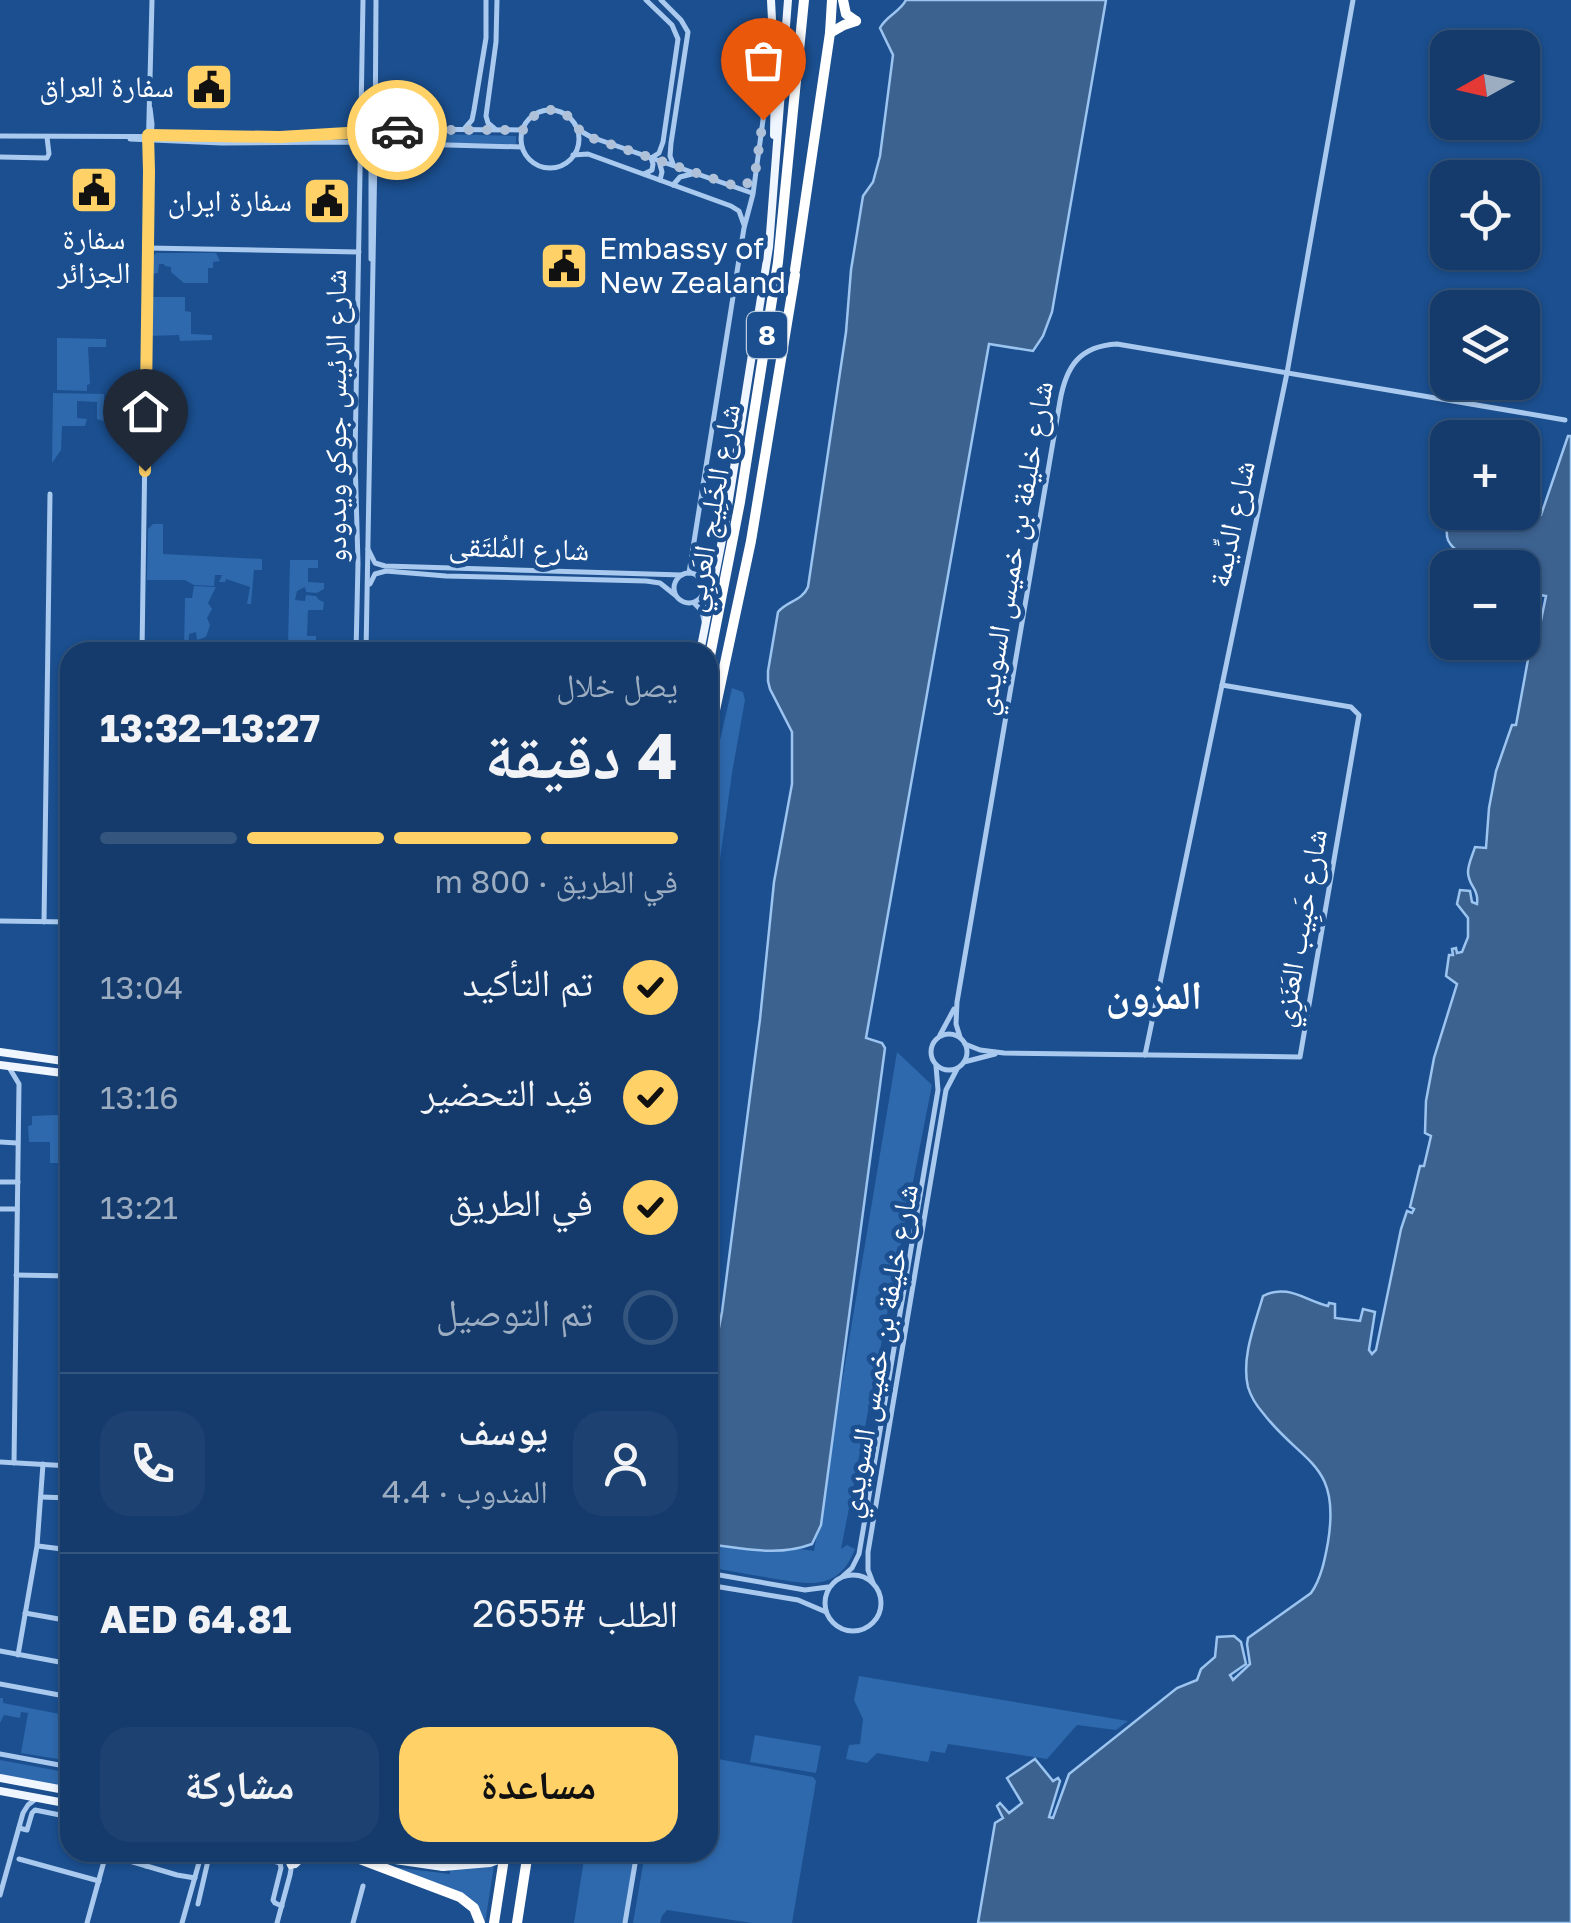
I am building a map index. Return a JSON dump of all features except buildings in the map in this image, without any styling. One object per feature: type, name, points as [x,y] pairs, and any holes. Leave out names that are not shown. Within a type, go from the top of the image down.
[{"type":"highway","name":"شارع الخَلِيج العَربِي","points":[[713,642],[740,502],[778,262],[804,0]]},
{"type":"highway","name":"شارع الخَلِيج العَربِي","points":[[718,696],[751,542],[795,273],[832,0]]},
{"type":"highway","points":[[830,33],[856,21],[846,14],[842,0]]},
{"type":"highway","points":[[367,1862],[460,1897],[474,1908],[480,1923]]},
{"type":"highway","points":[[494,1923],[503,1862]]},
{"type":"highway","points":[[517,1923],[526,1862]]},
{"type":"main road","points":[[769,247],[775,79],[771,0]]},
{"type":"main road","points":[[702,642],[769,247],[788,0]]},
{"type":"main road","points":[[0,1052],[60,1061]]},
{"type":"main road","points":[[3,1065],[60,1074]]},
{"type":"main road","points":[[0,1778],[60,1789]]},
{"type":"main road","points":[[0,1791],[60,1802]]},
{"type":"main road","points":[[292,1862],[292,1868]]},
{"type":"main road","points":[[292,1868],[298,1862]]},
{"type":"main road","points":[[434,1862],[474,1866],[487,1862]]},
{"type":"main road","points":[[440,1862],[449,1862]]},
{"type":"street","points":[[142,642],[152,0]]},
{"type":"street","name":"شارع الرئيس جوكو ويدودو","points":[[356,642],[355,458],[363,0]]},
{"type":"street","name":"شارع الرئيس جوكو ويدودو","points":[[366,642],[376,0]]},
{"type":"street","points":[[463,130],[472,120],[486,38],[486,0]]},
{"type":"street","points":[[497,0],[486,118],[498,130]]},
{"type":"street","points":[[644,174],[652,170],[659,153],[677,35],[646,0]]},
{"type":"street","points":[[660,0],[684,24],[688,37],[670,156],[674,166]]},
{"type":"street","points":[[698,576],[704,588],[702,598],[694,603],[681,602],[675,595],[675,582],[686,574],[753,194],[771,0]]},
{"type":"street","name":"شارع الدِّيمة","points":[[1146,1055],[1287,372],[1353,0]]},
{"type":"street","points":[[476,95],[482,101],[488,98]]},
{"type":"street","points":[[374,106],[385,123],[404,129]]},
{"type":"street","points":[[744,228],[739,211],[588,154],[546,168],[532,162],[522,147],[523,130],[535,114],[552,110],[568,117],[586,136],[753,194]]},
{"type":"street","points":[[343,133],[361,115]]},
{"type":"street","points":[[665,125],[668,129],[674,127]]},
{"type":"street","points":[[150,138],[280,137],[404,129],[523,130]]},
{"type":"street","points":[[574,156],[577,129]]},
{"type":"street","points":[[361,132],[373,143],[370,255],[374,267]]},
{"type":"street","points":[[0,136],[522,147]]},
{"type":"street","points":[[0,157],[39,157],[48,150],[47,137]]},
{"type":"street","points":[[341,142],[360,156]]},
{"type":"street","points":[[375,166],[387,152],[404,145]]},
{"type":"street","points":[[655,160],[662,175],[660,180]]},
{"type":"street","points":[[673,185],[680,177],[695,173]]},
{"type":"street","points":[[734,186],[748,183],[755,174]]},
{"type":"street","points":[[720,202],[730,192],[724,183]]},
{"type":"street","points":[[148,248],[359,252]]},
{"type":"street","name":"شارع خليفة بن خميس السويدي","points":[[960,1038],[957,1002],[1062,390],[1073,364],[1100,346],[1116,344],[1565,420]]},
{"type":"street","points":[[44,922],[50,494]]},
{"type":"street","points":[[698,576],[712,562],[725,525]]},
{"type":"street","name":"شارع المُلتَقى","points":[[367,546],[375,562],[385,566],[686,574]]},
{"type":"street","name":"شارع المُلتَقى","points":[[367,592],[375,574],[386,570],[446,576],[646,581],[664,585],[675,595]]},
{"type":"street","points":[[686,574],[698,576]]},
{"type":"street","points":[[646,581],[664,580],[664,575]]},
{"type":"street","points":[[694,603],[704,614],[703,639]]},
{"type":"street","name":"شارع حَبِيب العَنَزِي","points":[[965,1044],[1004,1053],[1300,1057],[1358,713],[1351,707],[1222,685]]},
{"type":"street","points":[[0,921],[60,922]]},
{"type":"street","name":"شارع خليفة بن خميس السويدي","points":[[939,1036],[957,1002]]},
{"type":"street","points":[[947,1034],[960,1038],[967,1054],[964,1062],[948,1071],[936,1066],[930,1050],[933,1042],[947,1034]]},
{"type":"street","name":"شارع حَبِيب العَنَزِي","points":[[964,1062],[1004,1053]]},
{"type":"street","points":[[3,1065],[14,1072],[19,1084],[14,1463]]},
{"type":"street","name":"شارع خليفة بن خميس السويدي","points":[[843,1576],[859,1554],[938,1090],[936,1066]]},
{"type":"street","name":"شارع خليفة بن خميس السويدي","points":[[873,1583],[867,1564],[874,1514],[946,1090],[956,1069]]},
{"type":"street","points":[[19,1084],[26,1074],[36,1070]]},
{"type":"street","points":[[0,1142],[18,1142]]},
{"type":"street","points":[[0,1182],[18,1182]]},
{"type":"street","points":[[0,1209],[18,1209]]},
{"type":"street","points":[[16,1275],[60,1276]]},
{"type":"street","points":[[0,1462],[60,1465]]},
{"type":"street","points":[[18,1655],[37,1546],[43,1464]]},
{"type":"street","points":[[41,1497],[60,1498]]},
{"type":"street","points":[[37,1546],[60,1549]]},
{"type":"street","points":[[718,1575],[806,1590],[831,1586]]},
{"type":"street","points":[[843,1576],[862,1576],[873,1583],[880,1593],[881,1605],[878,1616],[868,1627],[846,1630],[832,1622],[826,1599],[831,1586],[843,1576]]},
{"type":"street","points":[[718,1587],[798,1600],[827,1612]]},
{"type":"street","points":[[25,1612],[60,1619]]},
{"type":"street","points":[[0,1652],[60,1662]]},
{"type":"street","points":[[0,1684],[60,1695]]},
{"type":"street","points":[[0,1754],[60,1766]]},
{"type":"street","points":[[15,1794],[23,1814]]},
{"type":"street","points":[[0,1895],[23,1814],[37,1798]]},
{"type":"street","points":[[19,1828],[27,1830],[35,1810],[60,1814]]},
{"type":"street","points":[[19,1859],[99,1881]]},
{"type":"street","points":[[87,1923],[104,1862]]},
{"type":"street","points":[[134,1862],[202,1884]]},
{"type":"street","points":[[146,1866],[147,1862]]},
{"type":"street","points":[[182,1923],[199,1862]]},
{"type":"street","points":[[198,1904],[208,1862]]},
{"type":"street","points":[[277,1862],[281,1868],[273,1900],[282,1906]]},
{"type":"street","points":[[625,1923],[635,1862]]},
{"type":"street","points":[[277,1923],[292,1868]]},
{"type":"street","points":[[353,1923],[363,1886]]},
{"type":"shaded area","points":[[906,0],[1106,0],[1052,312],[1033,351],[989,344],[866,1038],[882,1043],[885,1048],[821,1525],[812,1544],[773,1551],[747,1549],[718,1545],[718,1333],[774,882],[792,784],[792,732],[770,689],[768,671],[778,612],[808,587],[863,196],[873,182],[880,156],[893,55],[880,28]]},
{"type":"shaded area","points":[[382,133],[516,136],[516,144],[382,142]]},
{"type":"shaded area","points":[[156,253],[216,253],[220,261],[208,268],[208,283],[184,283],[164,264],[159,264],[158,273],[152,274],[151,258]]},
{"type":"shaded area","points":[[153,297],[185,297],[185,311],[191,312],[191,334],[212,335],[212,340],[180,341],[179,335],[149,336]]},
{"type":"shaded area","points":[[57,338],[106,339],[106,347],[88,347],[87,391],[57,390]]},
{"type":"shaded area","points":[[53,393],[104,394],[104,421],[97,419],[97,402],[77,401],[77,418],[87,419],[85,426],[62,426],[61,450],[52,463]]},
{"type":"shaded area","points":[[1571,436],[1571,1923],[978,1923],[995,1823],[1003,1818],[997,1806],[1000,1803],[1009,1813],[1022,1803],[1007,1778],[1035,1759],[1053,1781],[1058,1778],[1049,1817],[1053,1818],[1069,1774],[1177,1688],[1197,1680],[1201,1669],[1215,1657],[1217,1637],[1234,1636],[1241,1642],[1246,1664],[1230,1675],[1233,1680],[1250,1664],[1248,1638],[1311,1593],[1320,1575],[1331,1516],[1329,1495],[1315,1467],[1252,1398],[1246,1376],[1250,1341],[1263,1296],[1280,1291],[1328,1306],[1335,1304],[1335,1318],[1360,1321],[1363,1309],[1375,1312],[1369,1350],[1372,1354],[1376,1350],[1401,1229],[1407,1211],[1412,1213],[1414,1209],[1410,1207],[1431,1136],[1425,1133],[1426,1101],[1434,1058],[1457,984],[1446,976],[1449,955],[1456,948],[1457,953],[1462,952],[1468,937],[1468,918],[1457,904],[1460,890],[1470,891],[1472,902],[1477,904],[1468,877],[1469,866],[1475,847],[1486,848],[1496,771],[1512,725],[1516,725],[1528,660],[1540,660],[1540,625],[1546,596],[1540,595],[1540,550],[1456,550],[1448,540],[1447,530],[1540,530],[1541,515]]},
{"type":"shaded area","points":[[153,524],[163,524],[163,554],[262,559],[262,570],[254,570],[251,604],[247,604],[250,587],[226,579],[219,582],[222,575],[215,575],[214,586],[194,585],[185,580],[147,580],[148,529]]},
{"type":"shaded area","points":[[290,560],[318,560],[318,568],[308,568],[308,582],[324,583],[324,589],[306,592],[305,587],[297,591],[295,600],[305,601],[306,595],[324,602],[323,610],[308,610],[307,636],[316,636],[316,642],[288,642]]},
{"type":"shaded area","points":[[194,586],[216,587],[208,603],[212,609],[207,618],[210,625],[206,637],[197,640],[196,632],[184,642],[185,598],[192,598]]},
{"type":"shaded area","points":[[732,688],[743,692],[745,700],[718,874],[718,749]]},
{"type":"shaded area","points":[[897,1052],[932,1085],[841,1549],[847,1545],[855,1549],[840,1573],[820,1582],[796,1582],[718,1569],[718,1536],[814,1551]]},
{"type":"shaded area","points":[[32,1116],[60,1116],[58,1163],[50,1163],[50,1142],[29,1142]]},
{"type":"shaded area","points":[[859,1676],[1128,1721],[1116,1730],[1077,1725],[1047,1759],[948,1744],[945,1753],[931,1751],[928,1762],[877,1753],[867,1763],[846,1759],[849,1745],[860,1744],[863,1719],[854,1700]]},
{"type":"shaded area","points":[[0,1698],[3,1703],[60,1714],[60,1759],[21,1753],[28,1713],[21,1712],[20,1718],[4,1715],[0,1723]]},
{"type":"shaded area","points":[[755,1735],[821,1746],[816,1773],[750,1762]]},
{"type":"shaded area","points":[[718,1759],[813,1777],[816,1781],[792,1923],[752,1923],[667,1910],[660,1923],[633,1923],[643,1862],[718,1862]]},
{"type":"shaded area","points":[[0,1760],[60,1771],[60,1786],[0,1775]]},
{"type":"shaded area","points":[[450,1862],[495,1862],[485,1923],[477,1907],[393,1867],[450,1874]]},
{"type":"shaded area","points":[[584,1862],[634,1862],[624,1923],[574,1923]]},
{"type":"way so far","points":[[397,130],[523,130],[535,114],[552,110],[568,117],[586,136],[738,187],[755,174],[763,120]]},
{"type":"place","name":"سفارة العراق","points":[[209,87]]},
{"type":"place","name":"سفارة الجزائر","points":[[94,190]]},
{"type":"place","name":"سفارة ايران","points":[[327,201]]},
{"type":"place","name":"Embassy of New Zealand","points":[[564,266]]},
{"type":"district","name":"المزون","points":[[1154,995]]},
{"type":"route","points":[[145,471],[148,135],[280,137],[397,130]]}]
